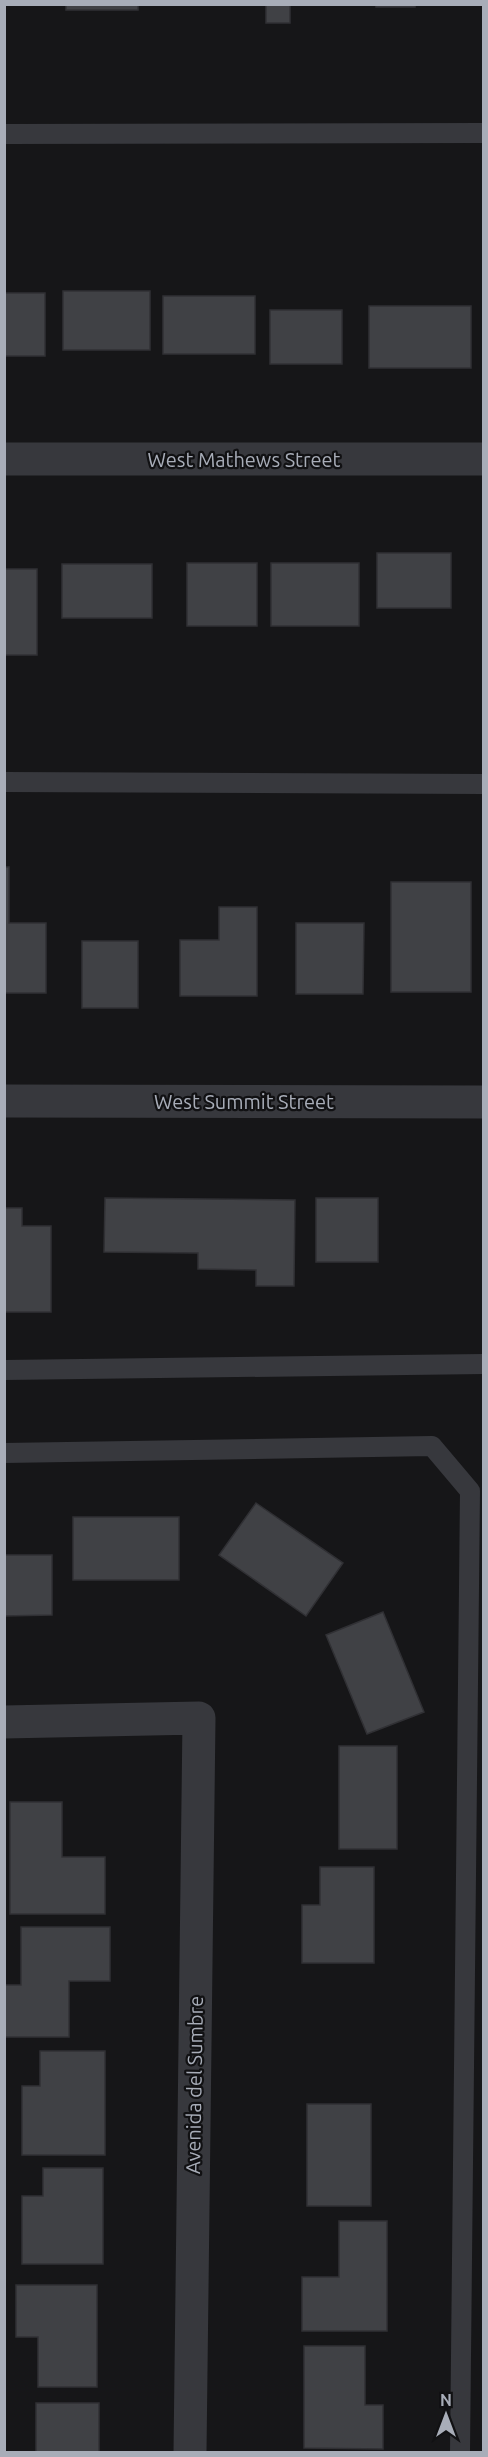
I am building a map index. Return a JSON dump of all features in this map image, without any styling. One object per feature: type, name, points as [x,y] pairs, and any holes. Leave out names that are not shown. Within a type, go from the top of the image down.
[{"type":"street","name":"West Mathews Street","points":[[4,459],[483,459]]},
{"type":"street","name":"West Summit Street","points":[[4,1101],[483,1102]]},
{"type":"street","name":"Avenida del Sumbre","points":[[4,1722],[199,1718],[190,2452]]},
{"type":"lane","points":[[4,134],[483,133]]},
{"type":"lane","points":[[4,782],[483,784]]},
{"type":"lane","points":[[4,1370],[483,1364]]},
{"type":"lane","points":[[4,1453],[432,1446],[470,1491],[460,2452]]},
{"type":"building","points":[[66,4],[138,4],[138,10],[66,10]]},
{"type":"building","points":[[266,4],[290,4],[290,23],[266,23]]},
{"type":"building","points":[[376,4],[415,4],[415,7],[376,7]]},
{"type":"building","points":[[63,291],[150,291],[150,350],[63,350]]},
{"type":"building","points":[[4,293],[45,293],[45,356],[4,356]]},
{"type":"building","points":[[163,296],[255,296],[255,354],[163,354]]},
{"type":"building","points":[[369,306],[471,306],[471,368],[369,368]]},
{"type":"building","points":[[270,310],[342,310],[342,364],[270,364]]},
{"type":"building","points":[[377,553],[451,553],[451,608],[377,608]]},
{"type":"building","points":[[187,563],[257,563],[257,626],[187,626]]},
{"type":"building","points":[[271,563],[359,563],[359,626],[271,626]]},
{"type":"building","points":[[62,564],[152,564],[152,618],[62,618]]},
{"type":"building","points":[[4,569],[37,569],[37,655],[4,655]]},
{"type":"building","points":[[4,867],[9,867],[9,923],[46,923],[46,993],[4,993]]},
{"type":"building","points":[[391,882],[471,882],[471,992],[391,992]]},
{"type":"building","points":[[219,907],[257,907],[257,996],[180,996],[180,940],[219,940]]},
{"type":"building","points":[[296,923],[364,923],[363,994],[296,994]]},
{"type":"building","points":[[82,941],[138,941],[138,1008],[82,1008]]},
{"type":"building","points":[[105,1198],[295,1200],[294,1286],[256,1286],[256,1270],[198,1269],[198,1253],[104,1252]]},
{"type":"building","points":[[316,1198],[378,1198],[378,1262],[316,1262]]},
{"type":"building","points":[[4,1208],[22,1208],[22,1226],[51,1226],[51,1312],[4,1312]]},
{"type":"building","points":[[256,1503],[343,1563],[306,1616],[219,1555]]},
{"type":"building","points":[[73,1517],[179,1517],[179,1580],[73,1580]]},
{"type":"building","points":[[4,1555],[52,1555],[52,1615],[4,1616]]},
{"type":"building","points":[[383,1612],[424,1712],[367,1734],[326,1635]]},
{"type":"building","points":[[339,1746],[397,1746],[397,1849],[339,1849]]},
{"type":"building","points":[[10,1802],[62,1802],[62,1857],[105,1857],[105,1914],[10,1914]]},
{"type":"building","points":[[320,1867],[374,1867],[374,1963],[302,1963],[302,1905],[320,1905]]},
{"type":"building","points":[[21,1927],[110,1927],[110,1981],[69,1981],[69,2037],[4,2037],[4,1985],[21,1985]]},
{"type":"building","points":[[40,2051],[105,2051],[105,2155],[22,2155],[22,2086],[40,2086]]},
{"type":"building","points":[[307,2104],[371,2104],[371,2206],[307,2206]]},
{"type":"building","points":[[43,2168],[103,2168],[103,2264],[22,2264],[22,2196],[43,2196]]},
{"type":"building","points":[[339,2221],[387,2221],[387,2331],[302,2331],[302,2277],[339,2277]]},
{"type":"building","points":[[16,2285],[97,2285],[97,2387],[38,2387],[38,2337],[16,2337]]},
{"type":"building","points":[[304,2346],[365,2346],[365,2405],[383,2405],[383,2449],[304,2448]]},
{"type":"building","points":[[36,2403],[99,2403],[99,2452],[36,2452]]}]
